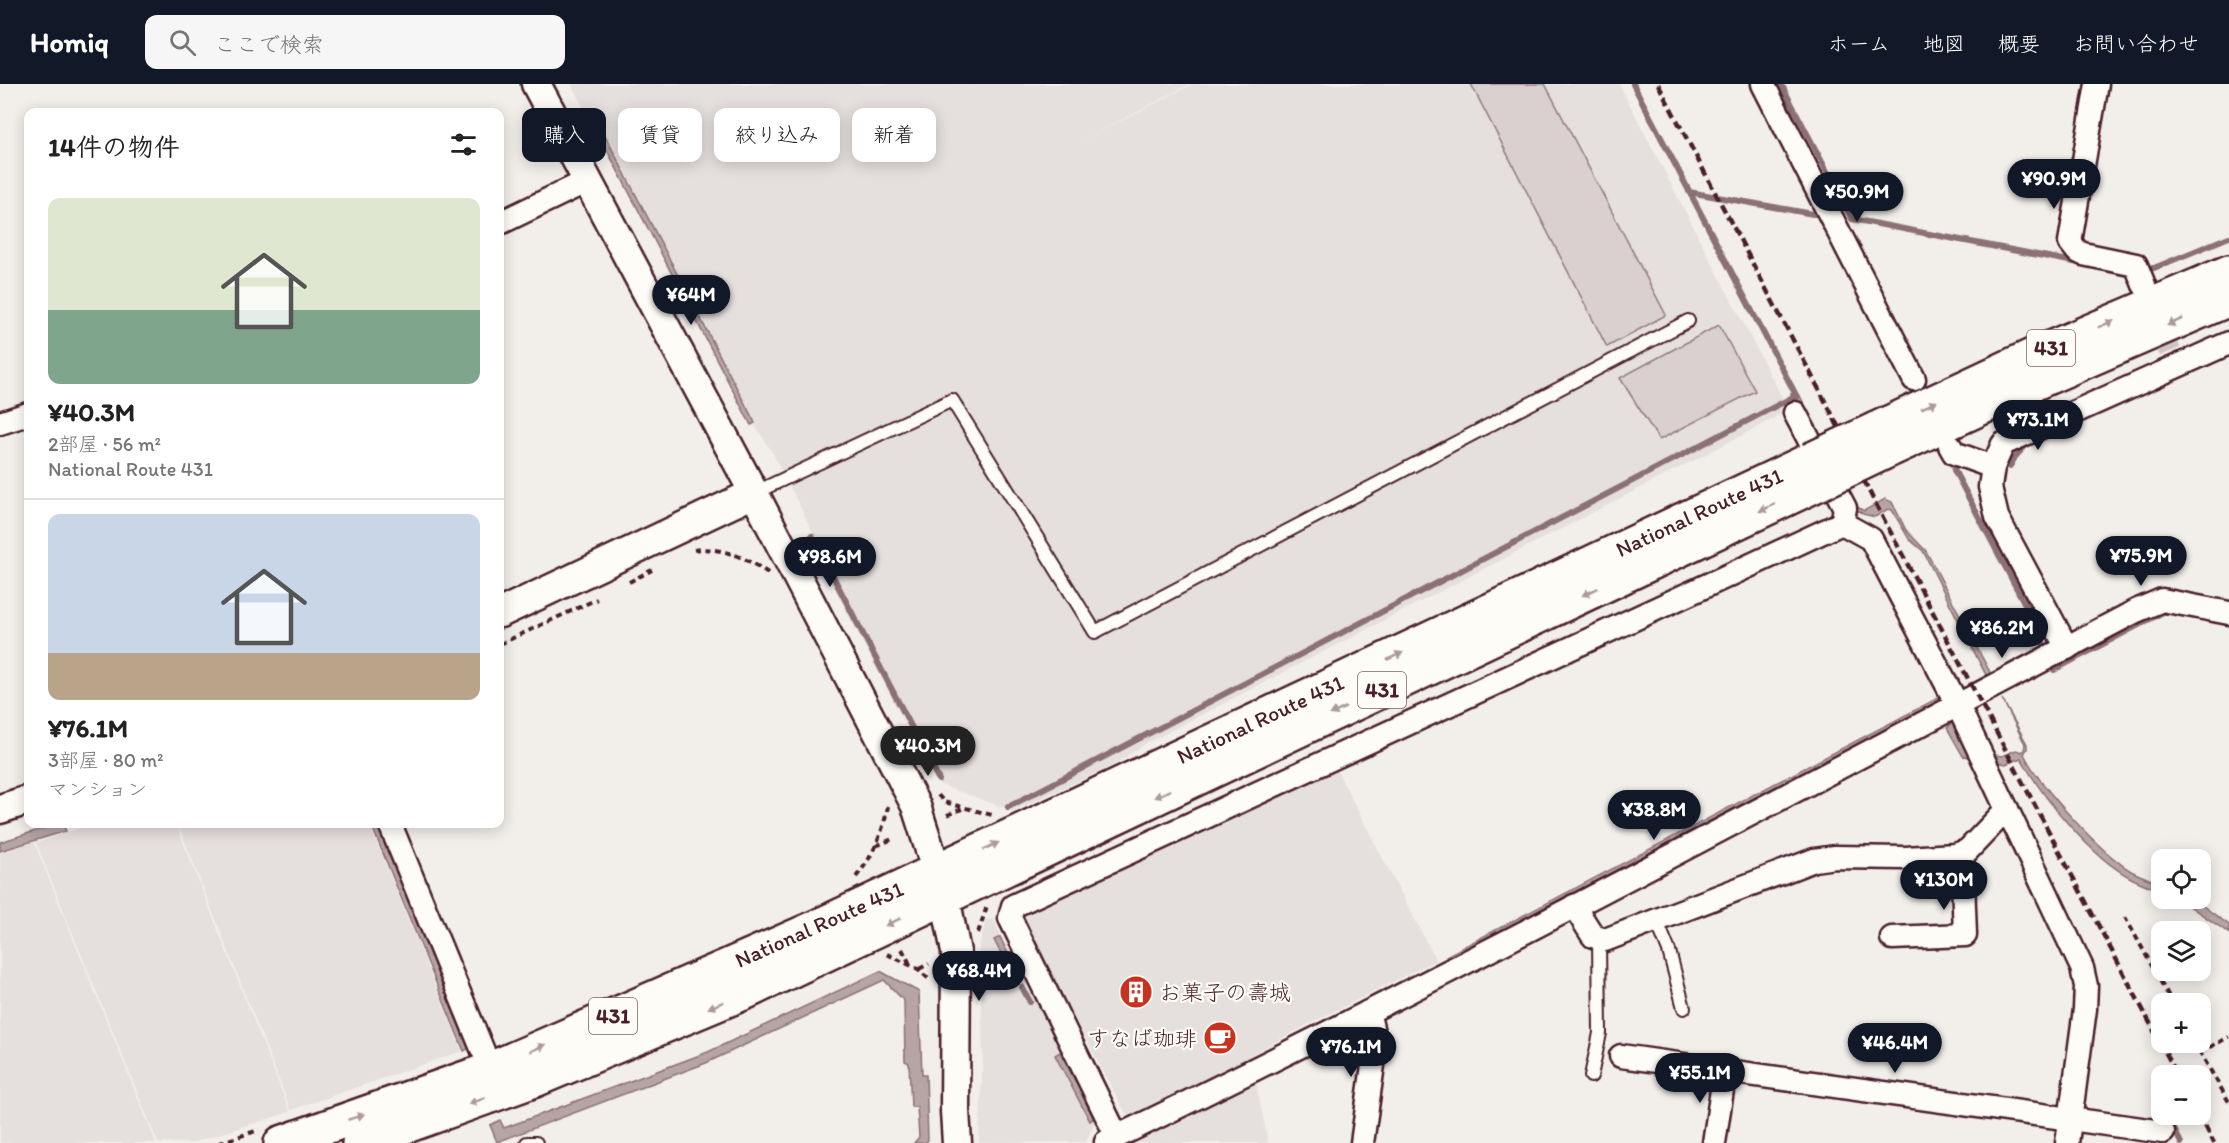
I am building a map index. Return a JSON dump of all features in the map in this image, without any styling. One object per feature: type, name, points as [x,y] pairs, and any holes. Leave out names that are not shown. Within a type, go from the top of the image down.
[{"type":"highway","name":"National Route 431","points":[[359,1143],[535,1080],[735,997],[942,884],[1879,441],[2034,355],[2229,272]]},
{"type":"highway","name":"National Route 431","points":[[1879,441],[2044,379],[2229,299]]},
{"type":"highway","name":"National Route 431","points":[[275,1135],[488,1070],[810,930],[942,884]]},
{"type":"street","points":[[536,84],[754,493],[916,806],[942,884],[956,952],[955,1111],[957,1143]]},
{"type":"street","points":[[1763,84],[1914,379]]},
{"type":"street","points":[[2097,84],[2070,242],[2077,251],[2083,254],[2136,265],[2144,285]]},
{"type":"street","points":[[504,221],[587,181]]},
{"type":"street","points":[[2067,648],[1997,517],[1990,487],[1993,467],[2003,444],[2173,359],[2229,343]]},
{"type":"street","points":[[1795,412],[1845,508],[1842,524]]},
{"type":"street","points":[[0,423],[24,415]]},
{"type":"street","points":[[1950,446],[1954,453],[1993,467]]},
{"type":"street","points":[[504,611],[754,493]]},
{"type":"street","points":[[1842,524],[1871,539],[1958,706],[2082,968],[2086,986],[2085,1009],[2067,1143]]},
{"type":"street","points":[[1842,524],[1014,906],[1011,918],[1111,1140],[1574,906],[2136,611],[2162,600],[2229,613]]},
{"type":"street","points":[[0,809],[24,801]]},
{"type":"street","points":[[1574,906],[1593,936],[1605,940],[1814,860],[1835,857],[1905,858],[1962,853],[1967,851],[2007,809]]},
{"type":"street","points":[[392,828],[483,1051]]},
{"type":"street","points":[[1892,939],[1965,935],[1962,853]]},
{"type":"street","points":[[1362,1143],[1376,1044],[1368,1012]]},
{"type":"street","points":[[1621,1056],[2163,1132]]},
{"type":"street","points":[[1714,1143],[1725,1070]]},
{"type":"lane","points":[[754,493],[952,400],[1095,632],[1688,321]]},
{"type":"lane","points":[[1656,919],[1669,951],[1684,1008]]},
{"type":"lane","points":[[1590,1076],[1600,1033],[1599,938]]},
{"type":"lane","points":[[527,1143],[536,1143]]},
{"type":"path","points":[[687,552],[696,549],[729,554],[756,564],[769,574]]},
{"type":"path","points":[[629,582],[658,567]]},
{"type":"path","points":[[504,642],[597,599]]},
{"type":"path","points":[[932,788],[944,802],[975,812],[1000,816]]},
{"type":"path","points":[[847,882],[857,877],[871,858],[884,824],[888,806],[887,798]]},
{"type":"path","points":[[946,815],[962,808]]},
{"type":"path","points":[[975,812],[978,819]]},
{"type":"path","points":[[875,847],[895,838]]},
{"type":"path","points":[[2125,917],[2167,993]]},
{"type":"path","points":[[902,948],[910,964]]},
{"type":"path","points":[[879,954],[888,954],[910,964],[928,976],[936,989]]},
{"type":"path","points":[[918,969],[929,964]]},
{"type":"path","points":[[2211,1046],[2229,1037]]},
{"type":"path","points":[[2201,1053],[2229,1102]]},
{"type":"path","points":[[219,1143],[275,1135]]},
{"type":"shaded area","points":[[571,84],[1190,84],[1076,144],[1193,84],[1619,84],[1788,409],[1764,424],[1145,744],[1112,766],[1013,811],[936,783],[807,535],[813,532],[773,454],[755,425],[751,427],[606,150],[606,108],[584,108]]},
{"type":"shaded area","points":[[1471,84],[1545,84],[1666,315],[1607,347]]},
{"type":"shaded area","points":[[606,137],[755,423],[751,425],[606,148]]},
{"type":"shaded area","points":[[1719,325],[1755,391],[1659,440],[1620,378]]},
{"type":"shaded area","points":[[1791,394],[1800,396],[1857,507],[1864,511],[1885,499],[1892,502],[1906,530],[1926,551],[1992,676],[1988,679],[1923,551],[1909,539],[1892,510],[1888,509],[1875,517],[1855,509],[1797,398],[1792,397]]},
{"type":"shaded area","points":[[1938,698],[1940,704],[1449,962],[1446,956]]},
{"type":"shaded area","points":[[2002,699],[2027,744],[2024,754],[2043,784],[2103,849],[2131,871],[2151,880],[2151,887],[2116,868],[2084,841],[2054,808],[2021,758],[2006,764],[1963,756],[1947,728],[1952,723],[1968,751],[2002,756],[2016,750],[2022,752],[2025,744]]},
{"type":"shaded area","name":"お菓子の壽城","points":[[1334,765],[1436,960],[1142,1113],[1129,1116],[1022,920],[1024,908]]},
{"type":"shaded area","points":[[45,828],[65,828],[66,831],[0,851],[0,842]]},
{"type":"shaded area","points":[[80,828],[178,828],[290,1112],[191,1143],[158,1143],[36,843]]},
{"type":"shaded area","points":[[180,828],[371,828],[462,1051],[291,1110]]},
{"type":"shaded area","points":[[373,828],[383,828],[472,1047],[464,1051]]},
{"type":"shaded area","points":[[34,842],[156,1143],[0,1143],[0,853]]},
{"type":"shaded area","points":[[2194,909],[2207,909],[2229,925],[2229,933]]},
{"type":"shaded area","points":[[994,919],[1097,1116],[1086,1142],[979,1143],[983,1054],[979,947],[986,920]]},
{"type":"shaded area","points":[[1000,937],[1017,972],[1012,975],[994,940]]},
{"type":"shaded area","points":[[880,971],[919,992],[922,1075],[926,1075],[928,1140],[925,1143],[914,1143],[919,1137],[917,1107],[911,1107],[909,1063],[905,1061],[904,1001],[884,980],[706,1063],[497,1142],[490,1125],[500,1120],[504,1128],[708,1052]]},
{"type":"shaded area","points":[[1060,1052],[1095,1117],[1090,1121],[1055,1055]]},
{"type":"shaded area","points":[[1256,1082],[1268,1143],[1137,1143],[1245,1087]]},
{"type":"waterway","points":[[1633,84],[1797,397]]},
{"type":"waterway","points":[[1781,84],[1852,219],[2079,263]]},
{"type":"waterway","points":[[1689,192],[1813,214],[1819,214],[1817,209]]},
{"type":"waterway","points":[[2143,268],[2154,268],[2229,237]]},
{"type":"waterway","points":[[1008,807],[1795,396]]},
{"type":"waterway","points":[[1999,467],[2010,466],[2028,443]]},
{"type":"waterway","points":[[1954,470],[2035,623],[2054,670],[2163,612],[2172,612]]},
{"type":"waterway","points":[[812,536],[939,780]]},
{"type":"waterway","points":[[1022,987],[1030,1002]]},
{"type":"waterway","points":[[2172,1125],[2181,1143]]},
{"type":"tunnel","points":[[2155,315],[2170,352]]},
{"type":"railway","points":[[1658,84],[1833,416],[1872,497],[2172,1065]]},
{"type":"railway","points":[[2205,1125],[2214,1143]]},
{"type":"place","name":"お菓子の壽城","points":[[1136,992]]},
{"type":"place","name":"すなば珈琲","points":[[1220,1038]]}]
